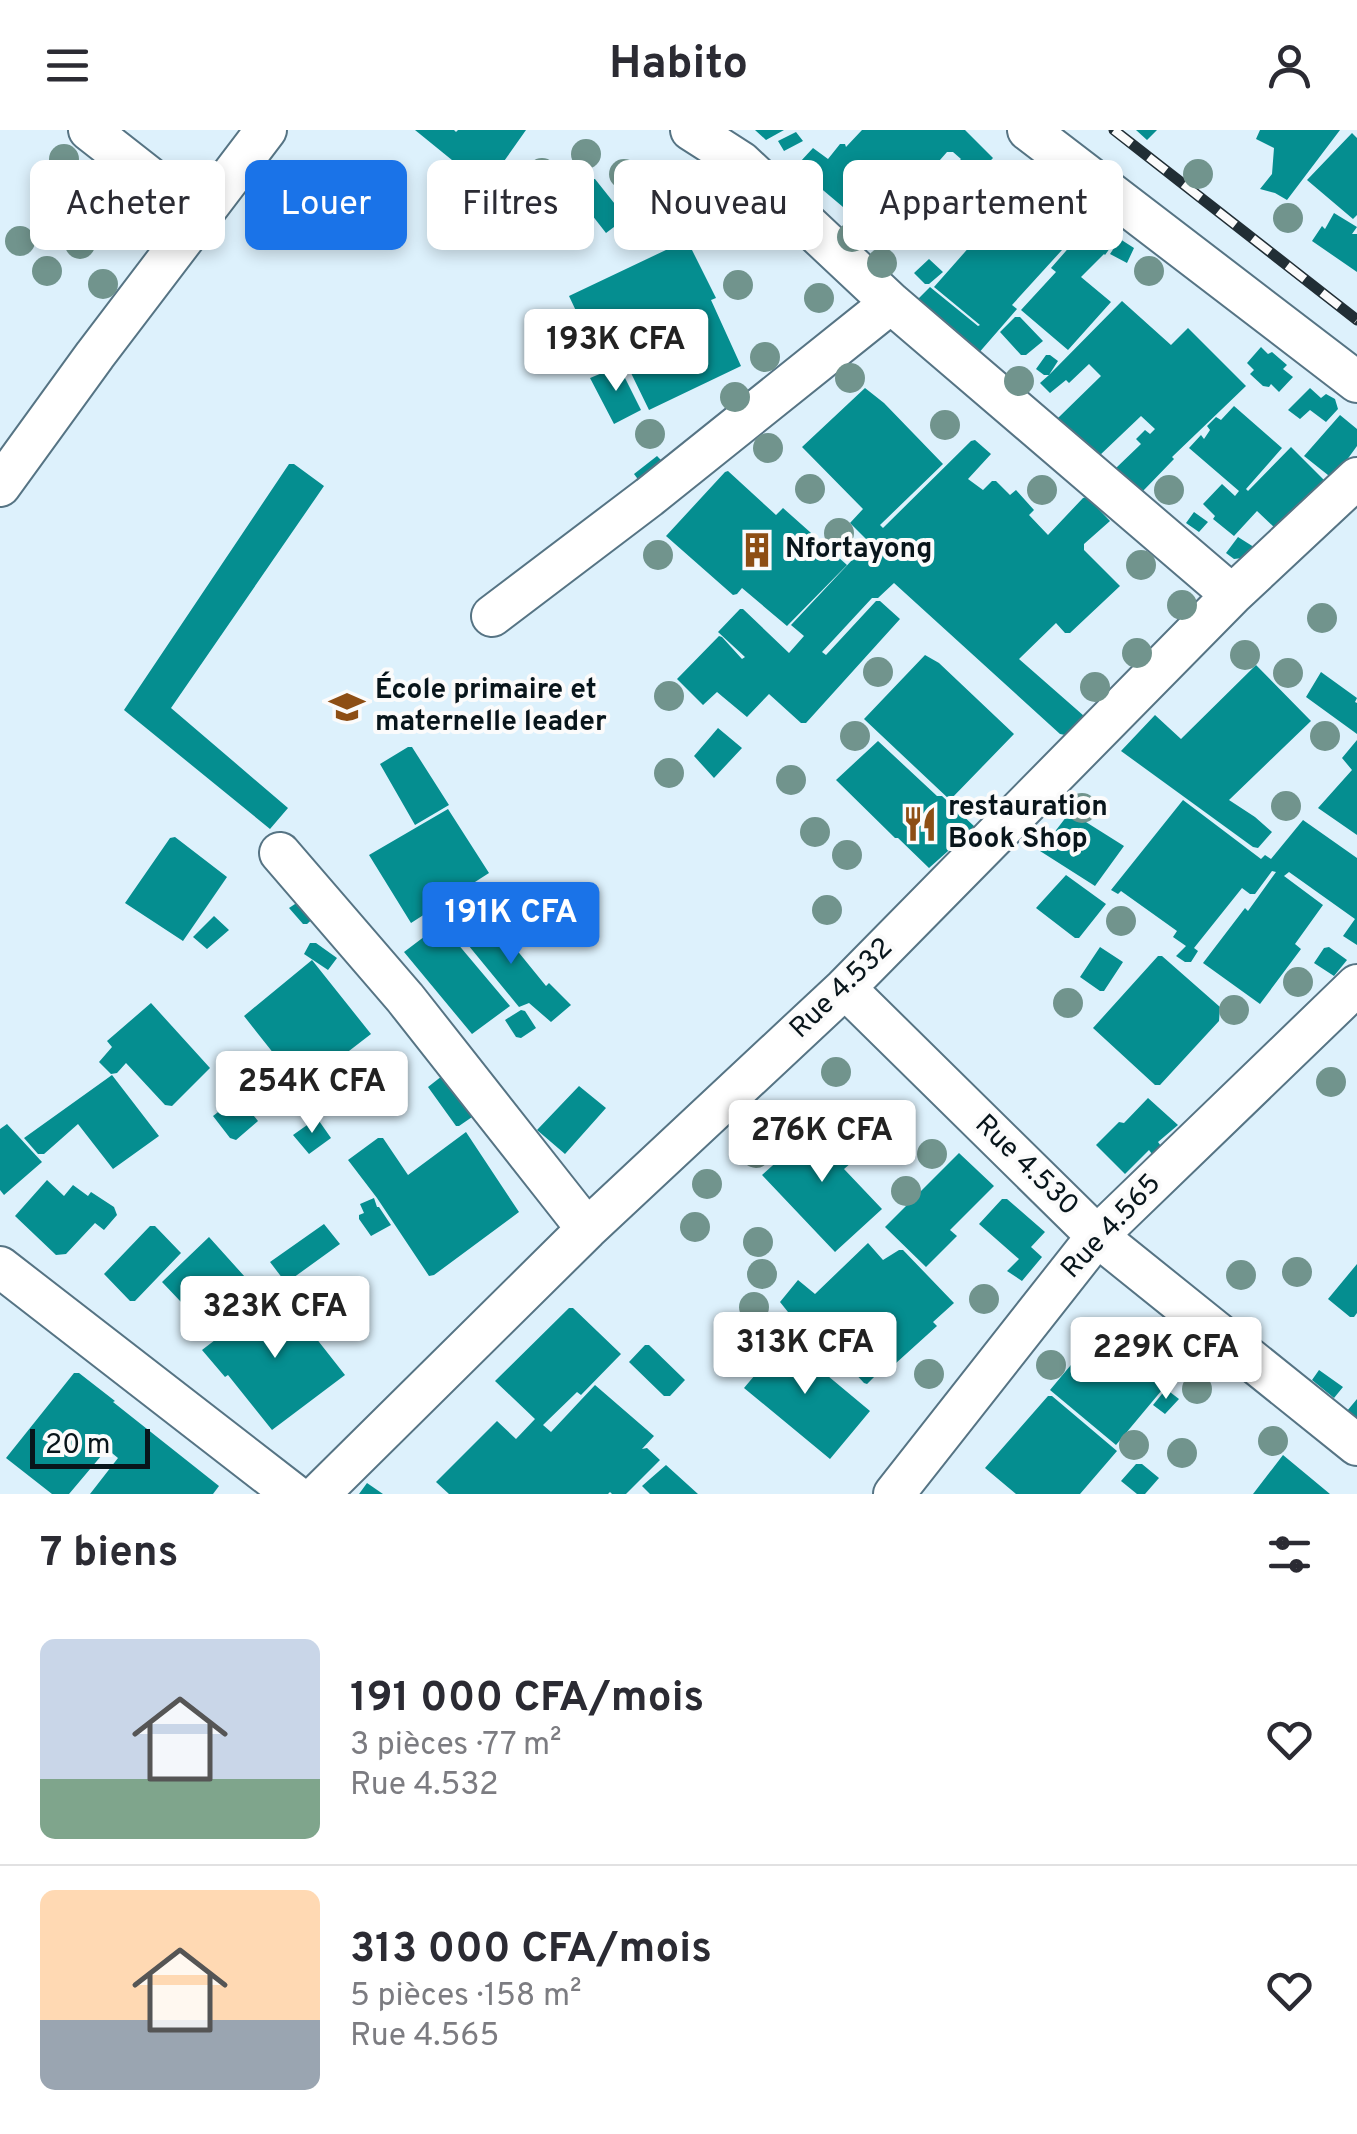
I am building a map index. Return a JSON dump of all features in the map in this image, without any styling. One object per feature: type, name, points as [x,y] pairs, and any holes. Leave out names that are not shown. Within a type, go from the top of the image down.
[{"type":"street","points":[[89,130],[127,160]]},
{"type":"street","points":[[225,184],[266,130]]},
{"type":"street","points":[[691,130],[741,162],[892,304],[1232,595]]},
{"type":"street","points":[[1028,130],[1357,382]]},
{"type":"street","points":[[0,486],[175,250]]},
{"type":"street","points":[[492,616],[892,304]]},
{"type":"street","name":"Rue 4.532","points":[[320,1494],[587,1229],[845,988],[1232,595],[1357,478]]},
{"type":"street","points":[[280,853],[405,998],[587,1229]]},
{"type":"street","name":"Rue 4.565","points":[[894,1494],[1096,1236],[1357,985]]},
{"type":"street","name":"Rue 4.530","points":[[845,988],[1096,1236],[1357,1445]]},
{"type":"street","points":[[0,1267],[294,1494]]},
{"type":"building","points":[[415,130],[526,130],[505,160],[452,160]]},
{"type":"building","points":[[755,130],[784,130],[766,140]]},
{"type":"building","points":[[862,130],[965,130],[993,158],[960,160],[953,152],[947,152],[940,160],[843,160],[843,207],[823,190],[823,160],[802,160],[813,148],[828,159],[840,144],[846,147]]},
{"type":"building","points":[[1136,130],[1157,130],[1147,140]]},
{"type":"building","points":[[1260,130],[1340,130],[1287,200],[1260,189],[1272,174],[1274,148],[1256,139]]},
{"type":"building","points":[[796,132],[803,141],[784,151],[778,141]]},
{"type":"building","points":[[1352,133],[1357,138],[1357,215],[1353,219],[1307,180]]},
{"type":"building","points":[[594,179],[614,203],[614,227],[606,233],[594,218]]},
{"type":"building","points":[[1334,213],[1357,227],[1352,234],[1357,234],[1357,272],[1312,241]]},
{"type":"building","points":[[1123,241],[1134,248],[1127,263],[1110,254],[1113,250],[1123,250]]},
{"type":"building","points":[[666,250],[692,250],[716,298],[711,300],[741,366],[649,410],[614,338],[593,347],[569,296]]},
{"type":"building","points":[[967,250],[1062,250],[1012,305],[1017,309],[977,355],[916,301],[930,287],[980,325],[934,287]]},
{"type":"building","points":[[1067,250],[1109,250],[1081,277],[1111,302],[1068,350],[1021,310],[1056,272],[1051,268]]},
{"type":"building","points":[[929,259],[943,272],[925,284],[914,273]]},
{"type":"building","points":[[1122,301],[1171,345],[1188,328],[1246,386],[1172,457],[1142,492],[1116,468],[1141,444],[1136,439],[1145,430],[1150,434],[1155,429],[1141,416],[1099,456],[1058,418],[1101,376],[1089,364],[1069,383],[1066,380],[1050,393],[1040,383]]},
{"type":"building","points":[[1020,317],[1043,341],[1026,355],[1021,355],[1000,332]]},
{"type":"building","points":[[1261,347],[1287,365],[1283,369],[1293,377],[1279,392],[1271,384],[1263,386],[1250,374],[1254,370],[1247,363]]},
{"type":"building","points":[[1046,355],[1058,361],[1049,375],[1036,369]]},
{"type":"building","points":[[619,366],[641,410],[614,424],[590,378]]},
{"type":"building","points":[[865,388],[943,464],[880,525],[883,528],[975,440],[991,454],[968,479],[983,490],[996,481],[1010,495],[1016,490],[1034,510],[1029,515],[1048,535],[1087,497],[1110,521],[1084,544],[1084,550],[1120,586],[1070,633],[1056,623],[1019,659],[1084,716],[1065,735],[894,583],[878,598],[872,598],[822,652],[826,655],[876,601],[900,619],[806,723],[801,723],[769,694],[747,717],[717,692],[703,705],[677,679],[719,636],[742,659],[745,657],[718,632],[740,609],[789,653],[804,636],[791,625],[869,542],[850,523],[863,509],[802,447]]},
{"type":"building","points":[[1310,388],[1321,398],[1326,394],[1335,399],[1338,409],[1326,422],[1310,410],[1300,419],[1288,410]]},
{"type":"building","points":[[1234,406],[1282,448],[1248,491],[1291,447],[1326,482],[1277,530],[1257,511],[1234,536],[1213,519],[1215,516],[1203,504],[1222,484],[1235,496],[1239,491],[1189,448],[1201,435],[1204,439],[1210,430],[1207,426],[1216,417],[1221,420]]},
{"type":"building","points":[[1340,415],[1357,429],[1357,446],[1333,479],[1304,456]]},
{"type":"building","points":[[657,456],[671,470],[646,490],[634,474]]},
{"type":"building","points":[[289,464],[324,486],[171,708],[288,808],[270,829],[124,710]]},
{"type":"building","name":"Nfortayong","points":[[728,471],[776,515],[783,508],[847,565],[787,626],[742,588],[733,595],[666,536]]},
{"type":"building","points":[[1194,512],[1208,522],[1199,532],[1186,523]]},
{"type":"building","points":[[1238,537],[1257,549],[1251,557],[1234,559],[1226,553]]},
{"type":"building","points":[[925,655],[939,663],[1014,734],[950,800],[864,719]]},
{"type":"building","points":[[1256,665],[1311,721],[1229,800],[1272,832],[1258,848],[1121,751],[1155,715],[1181,739]]},
{"type":"building","points":[[1321,672],[1357,698],[1357,734],[1306,697]]},
{"type":"building","points":[[718,728],[742,748],[714,778],[694,756]]},
{"type":"building","points":[[1357,740],[1357,835],[1318,808],[1352,770],[1342,758]]},
{"type":"building","points":[[878,741],[975,827],[929,868],[836,780]]},
{"type":"building","points":[[412,747],[449,805],[415,825],[380,764]]},
{"type":"building","points":[[1183,800],[1261,859],[1265,855],[1271,859],[1303,820],[1357,858],[1357,945],[1343,936],[1355,919],[1289,872],[1284,876],[1323,905],[1295,944],[1301,949],[1260,1004],[1203,963],[1245,908],[1248,911],[1276,872],[1272,871],[1255,894],[1242,888],[1194,948],[1198,951],[1191,962],[1176,956],[1186,946],[1173,937],[1177,931],[1121,891],[1118,894],[1111,890]]},
{"type":"building","points":[[448,809],[489,873],[411,923],[369,855]]},
{"type":"building","points":[[1070,812],[1124,846],[1095,886],[1040,851]]},
{"type":"building","points":[[175,837],[227,877],[183,941],[125,903],[170,838]]},
{"type":"building","points":[[1066,875],[1106,904],[1079,938],[1036,908]]},
{"type":"building","points":[[301,900],[317,915],[307,924],[289,908]]},
{"type":"building","points":[[470,912],[483,922],[489,916],[546,986],[549,983],[571,1005],[551,1022],[529,1003],[519,1007],[464,940],[468,935],[457,924]]},
{"type":"building","points":[[214,916],[229,930],[207,949],[193,937]]},
{"type":"building","points":[[441,924],[510,1006],[472,1034],[404,952]]},
{"type":"building","points":[[310,943],[337,958],[328,970],[304,954]]},
{"type":"building","points":[[1100,947],[1123,962],[1104,991],[1080,977]]},
{"type":"building","points":[[1329,947],[1347,960],[1334,976],[1314,963]]},
{"type":"building","points":[[1158,956],[1220,1007],[1219,1021],[1160,1085],[1155,1085],[1093,1028]]},
{"type":"building","points":[[312,960],[371,1034],[301,1088],[244,1016]]},
{"type":"building","points":[[151,1003],[210,1068],[172,1106],[165,1105],[126,1063],[111,1074],[99,1062],[112,1047],[107,1041]]},
{"type":"building","points":[[521,1010],[536,1028],[521,1038],[516,1037],[505,1020]]},
{"type":"building","points":[[112,1075],[159,1136],[113,1169],[78,1124],[44,1154],[38,1154],[24,1138]]},
{"type":"building","points":[[442,1076],[475,1115],[459,1126],[428,1087]]},
{"type":"building","points":[[579,1086],[606,1108],[565,1154],[537,1130]]},
{"type":"building","points":[[256,1094],[270,1108],[260,1116],[248,1103]]},
{"type":"building","points":[[1148,1098],[1178,1125],[1158,1142],[1161,1146],[1152,1154],[1149,1150],[1125,1174],[1096,1145]]},
{"type":"building","points":[[240,1099],[258,1121],[236,1140],[213,1116]]},
{"type":"building","points":[[811,1108],[819,1108],[828,1117],[822,1128],[851,1163],[844,1169],[882,1209],[835,1252],[762,1175],[812,1130],[801,1118]]},
{"type":"building","points":[[317,1118],[331,1138],[309,1154],[293,1135]]},
{"type":"building","points":[[7,1124],[42,1162],[4,1195],[0,1190],[0,1129]]},
{"type":"building","points":[[466,1132],[519,1212],[429,1276],[348,1160],[383,1138],[408,1175]]},
{"type":"building","points":[[959,1153],[994,1186],[950,1230],[957,1236],[926,1267],[885,1227]]},
{"type":"building","points":[[47,1180],[64,1196],[73,1185],[88,1196],[91,1192],[114,1207],[117,1215],[104,1230],[95,1223],[66,1254],[56,1255],[15,1216]]},
{"type":"building","points":[[374,1198],[391,1225],[371,1236],[359,1215],[364,1213],[360,1204]]},
{"type":"building","points":[[1002,1199],[1007,1199],[1045,1232],[1031,1247],[1042,1257],[1022,1281],[1007,1271],[1019,1259],[979,1224]]},
{"type":"building","points":[[324,1224],[340,1244],[286,1283],[270,1262]]},
{"type":"building","points":[[150,1226],[155,1226],[181,1253],[135,1301],[130,1301],[104,1274]]},
{"type":"building","points":[[209,1237],[245,1277],[201,1323],[162,1282]]},
{"type":"building","points":[[868,1243],[883,1260],[903,1250],[954,1303],[933,1322],[937,1326],[885,1373],[881,1370],[867,1384],[815,1330],[812,1333],[792,1317],[780,1302],[798,1280],[815,1294]]},
{"type":"building","points":[[1357,1264],[1357,1313],[1350,1317],[1328,1299]]},
{"type":"building","points":[[279,1291],[345,1375],[272,1430],[228,1375],[225,1377],[202,1350]]},
{"type":"building","points":[[569,1308],[621,1354],[581,1395],[577,1392],[543,1425],[551,1432],[595,1385],[654,1436],[642,1449],[647,1448],[660,1460],[626,1494],[449,1494],[436,1482],[497,1421],[516,1439],[535,1419],[495,1381]]},
{"type":"building","points":[[1111,1317],[1177,1372],[1116,1445],[1050,1390]]},
{"type":"building","points":[[789,1321],[809,1334],[798,1347],[778,1332]]},
{"type":"building","points":[[776,1336],[870,1411],[830,1459],[744,1388],[760,1369],[753,1364]]},
{"type":"building","points":[[645,1345],[685,1380],[670,1396],[664,1396],[629,1362]]},
{"type":"building","points":[[1319,1370],[1343,1387],[1334,1398],[1312,1380]]},
{"type":"building","points":[[74,1373],[115,1401],[219,1486],[213,1494],[90,1494],[118,1458],[107,1449],[69,1494],[52,1494],[6,1458]]},
{"type":"building","points":[[1166,1389],[1179,1399],[1165,1414],[1153,1405]]},
{"type":"building","points":[[1048,1396],[1117,1451],[1080,1494],[1016,1494],[985,1468]]},
{"type":"building","points":[[1357,1399],[1357,1418],[1347,1411]]},
{"type":"building","points":[[1283,1455],[1330,1494],[1253,1494]]},
{"type":"building","points":[[1136,1464],[1142,1464],[1159,1478],[1145,1494],[1137,1494],[1121,1481]]},
{"type":"building","points":[[666,1465],[698,1494],[650,1494],[642,1486]]},
{"type":"building","points":[[367,1483],[383,1494],[359,1494]]},
{"type":"railway","points":[[1114,130],[1357,320]]},
{"type":"place","name":"Nfortayong","points":[[757,550]]},
{"type":"place","name":"École primaire et maternelle leader","points":[[347,707]]},
{"type":"place","name":"restauration Book Shop","points":[[920,824]]}]
